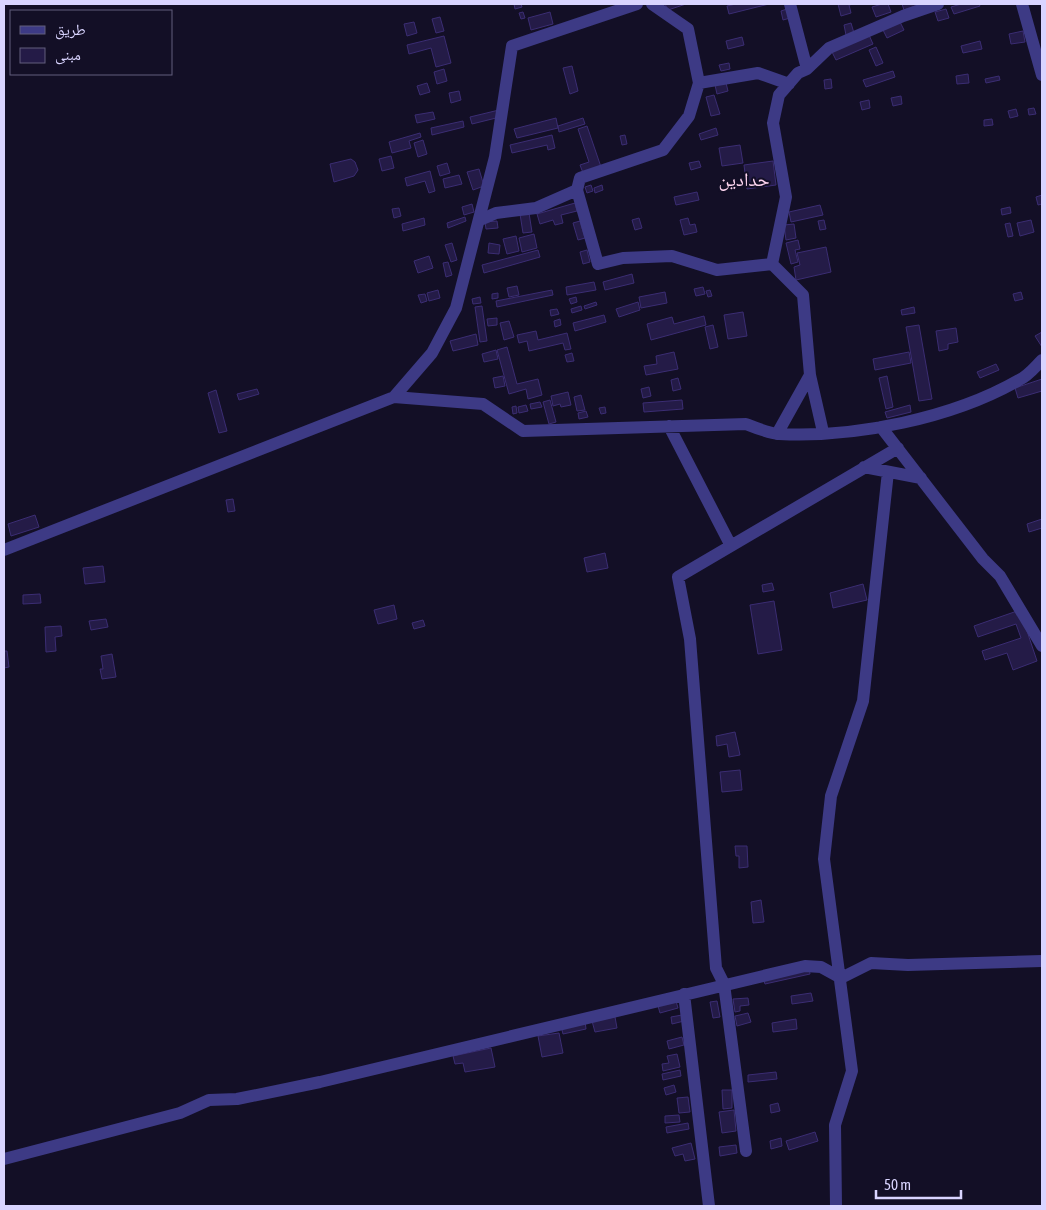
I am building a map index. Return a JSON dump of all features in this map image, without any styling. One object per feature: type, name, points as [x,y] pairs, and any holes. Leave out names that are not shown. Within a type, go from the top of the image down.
[{"type":"street","points":[[394,397],[432,353],[456,308],[496,157],[512,46],[637,4]]},
{"type":"street","points":[[652,4],[688,28],[699,83],[689,116],[663,150],[580,178],[577,190],[598,264],[623,258],[672,256],[717,270],[772,264]]},
{"type":"street","points":[[790,4],[807,69]]},
{"type":"street","points":[[772,264],[786,197],[773,123],[778,95],[798,73],[807,69],[829,48],[903,16],[938,4]]},
{"type":"street","points":[[1022,4],[1042,75]]},
{"type":"street","points":[[699,83],[758,74],[789,84]]},
{"type":"street","points":[[480,220],[496,213],[536,208],[577,190]]},
{"type":"street","points":[[772,264],[803,295],[810,375],[823,432]]},
{"type":"street","points":[[4,550],[394,397],[483,404],[523,431],[746,424],[777,434],[823,432],[882,427],[964,406],[1021,380],[1039,365]]},
{"type":"street","points":[[777,434],[810,375]]},
{"type":"street","points":[[669,426],[731,546]]},
{"type":"street","points":[[882,427],[983,559],[1000,576],[1042,646]]},
{"type":"street","points":[[746,1151],[724,984],[716,968],[690,639],[678,577],[898,448]]},
{"type":"street","points":[[864,468],[921,478]]},
{"type":"street","points":[[836,1206],[836,1125],[852,1071],[824,859],[831,796],[863,701],[888,472]]},
{"type":"street","points":[[841,978],[871,963],[908,965],[1042,962]]},
{"type":"street","points":[[4,1159],[180,1113],[209,1100],[238,1099],[320,1082],[805,966],[821,967],[841,978]]},
{"type":"street","points":[[684,994],[709,1206]]},
{"type":"building","points":[[514,4],[521,4],[522,7],[515,9]]},
{"type":"building","points":[[665,4],[686,4],[668,10]]},
{"type":"building","points":[[736,4],[769,4],[729,14],[727,6]]},
{"type":"building","points":[[838,4],[854,4],[849,5],[851,13],[841,16]]},
{"type":"building","points":[[888,4],[891,12],[876,17],[872,7]]},
{"type":"building","points":[[902,4],[917,4],[918,5],[904,10]]},
{"type":"building","points":[[961,4],[979,4],[980,6],[954,14],[951,7]]},
{"type":"building","points":[[787,9],[790,18],[783,20],[781,11]]},
{"type":"building","points":[[946,9],[949,18],[938,21],[935,12]]},
{"type":"building","points":[[523,12],[525,18],[521,19],[519,13]]},
{"type":"building","points":[[550,12],[553,24],[531,30],[528,18]]},
{"type":"building","points":[[440,17],[444,31],[436,33],[432,19]]},
{"type":"building","points":[[414,22],[417,33],[407,36],[404,24]]},
{"type":"building","points":[[900,22],[904,30],[887,38],[883,30]]},
{"type":"building","points":[[851,23],[854,33],[846,35],[844,25]]},
{"type":"building","points":[[1023,31],[1025,42],[1011,44],[1009,34]]},
{"type":"building","points":[[869,35],[873,44],[836,60],[832,52]]},
{"type":"building","points":[[444,36],[451,63],[436,67],[431,48],[409,54],[407,45]]},
{"type":"building","points":[[742,37],[744,45],[728,49],[726,41]]},
{"type":"building","points":[[980,41],[982,49],[963,53],[961,46]]},
{"type":"building","points":[[876,47],[883,63],[876,66],[869,50]]},
{"type":"building","points":[[729,63],[730,69],[721,71],[719,65]]},
{"type":"building","points":[[572,66],[578,91],[570,94],[563,68]]},
{"type":"building","points":[[444,69],[447,81],[437,84],[434,72]]},
{"type":"building","points":[[893,71],[895,77],[866,87],[863,80]]},
{"type":"building","points":[[968,74],[969,83],[957,84],[956,76]]},
{"type":"building","points":[[999,76],[1000,80],[986,83],[985,79]]},
{"type":"building","points":[[831,79],[832,88],[825,89],[824,80]]},
{"type":"building","points":[[427,83],[430,92],[420,95],[417,86]]},
{"type":"building","points":[[726,83],[728,91],[717,94],[715,85]]},
{"type":"building","points":[[459,91],[461,100],[451,103],[449,93]]},
{"type":"building","points":[[714,95],[720,114],[711,116],[706,97]]},
{"type":"building","points":[[901,96],[902,104],[893,106],[891,98]]},
{"type":"building","points":[[869,100],[870,108],[862,110],[860,102]]},
{"type":"building","points":[[1034,108],[1036,114],[1029,115],[1028,109]]},
{"type":"building","points":[[1016,109],[1018,116],[1010,118],[1008,111]]},
{"type":"building","points":[[499,110],[500,117],[472,124],[470,117]]},
{"type":"building","points":[[433,112],[435,119],[417,123],[415,115]]},
{"type":"building","points":[[556,118],[558,128],[517,138],[514,129]]},
{"type":"building","points":[[583,118],[585,124],[559,132],[558,126]]},
{"type":"building","points":[[992,119],[993,125],[984,126],[984,120]]},
{"type":"building","points":[[463,121],[464,127],[432,135],[431,128]]},
{"type":"building","points":[[587,126],[601,167],[583,173],[580,165],[589,162],[578,129]]},
{"type":"building","points":[[716,128],[718,135],[701,140],[699,134]]},
{"type":"building","points":[[420,133],[421,137],[409,141],[411,148],[392,153],[389,142]]},
{"type":"building","points":[[552,135],[555,148],[548,150],[547,145],[512,153],[510,145]]},
{"type":"building","points":[[625,135],[627,144],[622,145],[620,136]]},
{"type":"building","points":[[423,140],[427,154],[418,157],[414,143]]},
{"type":"building","points":[[740,145],[743,163],[722,166],[719,148]]},
{"type":"building","points":[[391,156],[394,168],[382,171],[379,159]]},
{"type":"building","points":[[351,159],[355,162],[358,170],[354,176],[334,182],[330,164]]},
{"type":"building","points":[[699,161],[701,167],[691,170],[689,163]]},
{"type":"building","points":[[773,161],[776,185],[747,189],[744,165]]},
{"type":"building","points":[[447,163],[450,173],[440,176],[437,166]]},
{"type":"building","points":[[479,169],[484,186],[473,190],[467,172]]},
{"type":"building","points":[[430,171],[435,191],[429,193],[425,181],[407,186],[405,178]]},
{"type":"building","points":[[459,175],[462,184],[445,188],[443,179]]},
{"type":"building","points":[[591,185],[593,191],[587,193],[585,187]]},
{"type":"building","points":[[602,185],[603,190],[595,193],[594,188]]},
{"type":"building","points":[[697,192],[699,200],[676,205],[674,197]]},
{"type":"building","points":[[1042,195],[1042,204],[1038,205],[1036,197]]},
{"type":"building","points":[[575,203],[577,211],[561,215],[563,223],[555,225],[553,220],[540,224],[537,214]]},
{"type":"building","points":[[472,204],[474,212],[464,215],[462,207]]},
{"type":"building","points":[[820,205],[823,215],[791,222],[789,212]]},
{"type":"building","points":[[1010,207],[1011,213],[1002,215],[1001,209]]},
{"type":"building","points":[[399,208],[401,216],[394,218],[392,209]]},
{"type":"building","points":[[529,213],[532,232],[523,233],[520,214]]},
{"type":"building","points":[[465,217],[466,221],[448,228],[447,223]]},
{"type":"building","points":[[424,218],[425,225],[403,231],[402,224]]},
{"type":"building","points":[[639,218],[642,228],[635,230],[632,220]]},
{"type":"building","points":[[688,218],[690,225],[695,224],[697,232],[684,235],[680,220]]},
{"type":"building","points":[[824,220],[826,229],[820,230],[818,221]]},
{"type":"building","points":[[1031,220],[1034,232],[1020,236],[1017,223]]},
{"type":"building","points":[[497,221],[498,228],[486,229],[485,222]]},
{"type":"building","points":[[580,221],[585,238],[578,240],[573,223]]},
{"type":"building","points":[[1010,223],[1013,236],[1008,237],[1005,224]]},
{"type":"building","points":[[794,224],[796,238],[786,240],[784,225]]},
{"type":"building","points":[[534,234],[537,248],[522,252],[519,238]]},
{"type":"building","points":[[516,236],[519,251],[507,254],[503,239]]},
{"type":"building","points":[[798,240],[800,249],[795,250],[798,262],[791,264],[786,243]]},
{"type":"building","points":[[452,243],[457,260],[451,262],[445,245]]},
{"type":"building","points":[[489,243],[500,245],[499,254],[488,253]]},
{"type":"building","points":[[826,247],[831,272],[796,280],[794,267],[800,265],[797,253]]},
{"type":"building","points":[[538,250],[540,257],[484,273],[482,265]]},
{"type":"building","points":[[587,250],[590,262],[583,264],[580,252]]},
{"type":"building","points":[[429,256],[433,268],[418,273],[414,261]]},
{"type":"building","points":[[448,262],[452,275],[446,277],[443,263]]},
{"type":"building","points":[[632,274],[634,283],[605,290],[603,282]]},
{"type":"building","points":[[594,282],[596,290],[567,295],[566,287]]},
{"type":"building","points":[[517,286],[519,295],[509,297],[507,288]]},
{"type":"building","points":[[703,287],[705,294],[696,296],[694,289]]},
{"type":"building","points":[[438,290],[440,298],[429,301],[427,293]]},
{"type":"building","points":[[552,290],[553,295],[497,307],[496,301]]},
{"type":"building","points":[[710,290],[712,296],[708,297],[706,291]]},
{"type":"building","points":[[665,292],[667,303],[641,308],[639,297]]},
{"type":"building","points":[[1021,292],[1023,299],[1015,301],[1013,294]]},
{"type":"building","points":[[498,293],[498,298],[492,299],[492,294]]},
{"type":"building","points":[[425,294],[427,301],[421,303],[418,295]]},
{"type":"building","points":[[480,297],[481,303],[473,304],[472,299]]},
{"type":"building","points":[[576,297],[577,302],[571,304],[569,299]]},
{"type":"building","points":[[596,302],[597,305],[585,309],[584,306]]},
{"type":"building","points":[[638,302],[640,310],[619,317],[616,309]]},
{"type":"building","points":[[482,306],[487,341],[480,342],[475,307]]},
{"type":"building","points":[[581,306],[582,310],[572,313],[571,309]]},
{"type":"building","points":[[914,307],[915,313],[902,315],[901,310]]},
{"type":"building","points":[[557,309],[559,314],[551,316],[550,310]]},
{"type":"building","points":[[743,312],[747,336],[728,339],[724,315]]},
{"type":"building","points":[[604,315],[606,322],[575,331],[573,323]]},
{"type":"building","points":[[704,316],[706,325],[651,340],[647,324],[672,317],[674,324]]},
{"type":"building","points":[[497,318],[497,325],[488,326],[487,319]]},
{"type":"building","points":[[560,319],[561,325],[555,327],[554,321]]},
{"type":"building","points":[[509,321],[514,337],[504,340],[500,323]]},
{"type":"building","points":[[713,325],[718,347],[710,349],[705,327]]},
{"type":"building","points":[[919,325],[932,399],[919,401],[906,327]]},
{"type":"building","points":[[956,328],[958,342],[948,344],[948,349],[939,351],[936,331]]},
{"type":"building","points":[[536,331],[538,340],[567,333],[571,349],[565,350],[563,343],[529,351],[527,341],[519,343],[517,335]]},
{"type":"building","points":[[1042,332],[1042,347],[1035,336]]},
{"type":"building","points":[[476,334],[478,345],[453,351],[450,341]]},
{"type":"building","points":[[507,347],[517,384],[538,379],[542,395],[528,399],[526,389],[509,394],[497,350]]},
{"type":"building","points":[[496,350],[498,359],[484,362],[482,354]]},
{"type":"building","points":[[674,352],[678,369],[646,375],[644,366],[657,364],[656,356]]},
{"type":"building","points":[[909,352],[911,363],[875,370],[873,359]]},
{"type":"building","points":[[572,353],[574,361],[567,362],[565,355]]},
{"type":"building","points":[[996,364],[999,370],[980,378],[977,372]]},
{"type":"building","points":[[503,376],[505,386],[495,388],[493,378]]},
{"type":"building","points":[[887,376],[893,407],[886,409],[879,378]]},
{"type":"building","points":[[678,378],[681,389],[673,391],[671,380]]},
{"type":"building","points":[[1042,379],[1042,391],[1018,398],[1015,388]]},
{"type":"building","points":[[649,387],[651,396],[643,398],[641,389]]},
{"type":"building","points":[[257,389],[259,394],[239,400],[237,394]]},
{"type":"building","points":[[216,390],[227,431],[219,433],[208,393]]},
{"type":"building","points":[[568,392],[571,405],[561,407],[560,404],[553,406],[551,396]]},
{"type":"building","points":[[581,395],[585,410],[577,411],[574,397]]},
{"type":"building","points":[[550,400],[556,422],[549,424],[543,402]]},
{"type":"building","points":[[682,400],[683,409],[644,412],[643,403]]},
{"type":"building","points":[[540,402],[542,407],[531,409],[530,404]]},
{"type":"building","points":[[526,405],[528,411],[519,413],[518,407]]},
{"type":"building","points":[[910,405],[911,412],[887,418],[885,412]]},
{"type":"building","points":[[516,406],[517,413],[513,414],[512,407]]},
{"type":"building","points":[[605,407],[606,413],[601,414],[599,408]]},
{"type":"building","points":[[586,411],[588,417],[579,419],[578,413]]},
{"type":"building","points":[[233,499],[235,511],[228,512],[226,500]]},
{"type":"building","points":[[35,515],[39,527],[11,536],[8,524]]},
{"type":"building","points":[[1042,519],[1042,528],[1029,532],[1027,524]]},
{"type":"building","points":[[605,553],[608,568],[587,572],[584,558]]},
{"type":"building","points":[[103,566],[105,582],[85,584],[83,568]]},
{"type":"building","points":[[772,583],[774,590],[763,592],[762,585]]},
{"type":"building","points":[[863,584],[867,600],[833,608],[830,593]]},
{"type":"building","points":[[40,594],[41,603],[23,604],[23,595]]},
{"type":"building","points":[[774,601],[782,650],[758,654],[750,605]]},
{"type":"building","points":[[394,605],[397,619],[378,624],[374,610]]},
{"type":"building","points":[[1020,610],[1037,661],[1013,670],[1007,653],[985,660],[982,651],[1021,638],[1016,624],[978,637],[974,626]]},
{"type":"building","points":[[106,619],[108,627],[91,630],[89,621]]},
{"type":"building","points":[[423,620],[425,626],[414,629],[412,623]]},
{"type":"building","points":[[61,626],[62,636],[55,637],[56,651],[46,652],[45,627]]},
{"type":"building","points":[[4,651],[7,651],[9,667],[4,668]]},
{"type":"building","points":[[112,654],[116,677],[102,679],[100,669],[103,669],[101,656]]},
{"type":"building","points":[[735,732],[740,755],[729,757],[727,744],[717,746],[716,736]]},
{"type":"building","points":[[740,770],[742,790],[722,792],[720,772]]},
{"type":"building","points":[[735,846],[747,846],[748,867],[739,868],[739,856],[736,856]]},
{"type":"building","points":[[761,900],[764,922],[753,923],[751,902]]},
{"type":"building","points":[[809,967],[810,974],[765,984],[763,978]]},
{"type":"building","points":[[811,993],[813,1001],[792,1004],[791,996]]},
{"type":"building","points":[[748,998],[749,1005],[740,1006],[740,1011],[735,1012],[733,999]]},
{"type":"building","points":[[676,1001],[678,1008],[660,1013],[658,1006]]},
{"type":"building","points":[[717,1001],[720,1017],[713,1018],[710,1002]]},
{"type":"building","points":[[748,1013],[751,1022],[737,1026],[735,1016]]},
{"type":"building","points":[[682,1015],[684,1021],[672,1024],[671,1017]]},
{"type":"building","points":[[615,1017],[617,1028],[595,1032],[592,1021]]},
{"type":"building","points":[[796,1019],[797,1029],[773,1032],[772,1023]]},
{"type":"building","points":[[585,1021],[586,1029],[563,1034],[561,1026]]},
{"type":"building","points":[[559,1033],[563,1053],[542,1057],[538,1036]]},
{"type":"building","points":[[682,1037],[684,1045],[669,1049],[667,1041]]},
{"type":"building","points":[[491,1048],[495,1067],[465,1072],[463,1063],[455,1064],[453,1056]]},
{"type":"building","points":[[677,1054],[680,1067],[663,1071],[662,1064],[669,1063],[667,1056]]},
{"type":"building","points":[[680,1070],[681,1076],[663,1080],[662,1074]]},
{"type":"building","points":[[776,1072],[777,1079],[748,1082],[748,1075]]},
{"type":"building","points":[[674,1085],[676,1092],[666,1095],[664,1088]]},
{"type":"building","points":[[722,1090],[732,1090],[732,1108],[723,1109]]},
{"type":"building","points":[[688,1097],[690,1112],[679,1113],[677,1098]]},
{"type":"building","points":[[778,1103],[780,1111],[771,1113],[770,1105]]},
{"type":"building","points":[[734,1110],[736,1131],[722,1133],[719,1112]]},
{"type":"building","points":[[679,1115],[680,1122],[665,1123],[665,1116]]},
{"type":"building","points":[[688,1123],[689,1129],[667,1133],[666,1127]]},
{"type":"building","points":[[815,1132],[818,1141],[789,1150],[786,1141]]},
{"type":"building","points":[[781,1138],[782,1146],[771,1149],[770,1141]]},
{"type":"building","points":[[691,1143],[695,1159],[685,1161],[683,1154],[675,1156],[672,1148]]},
{"type":"building","points":[[736,1145],[737,1153],[720,1156],[719,1147]]},
{"type":"district","name":"حدادين","points":[[744,179]]}]
